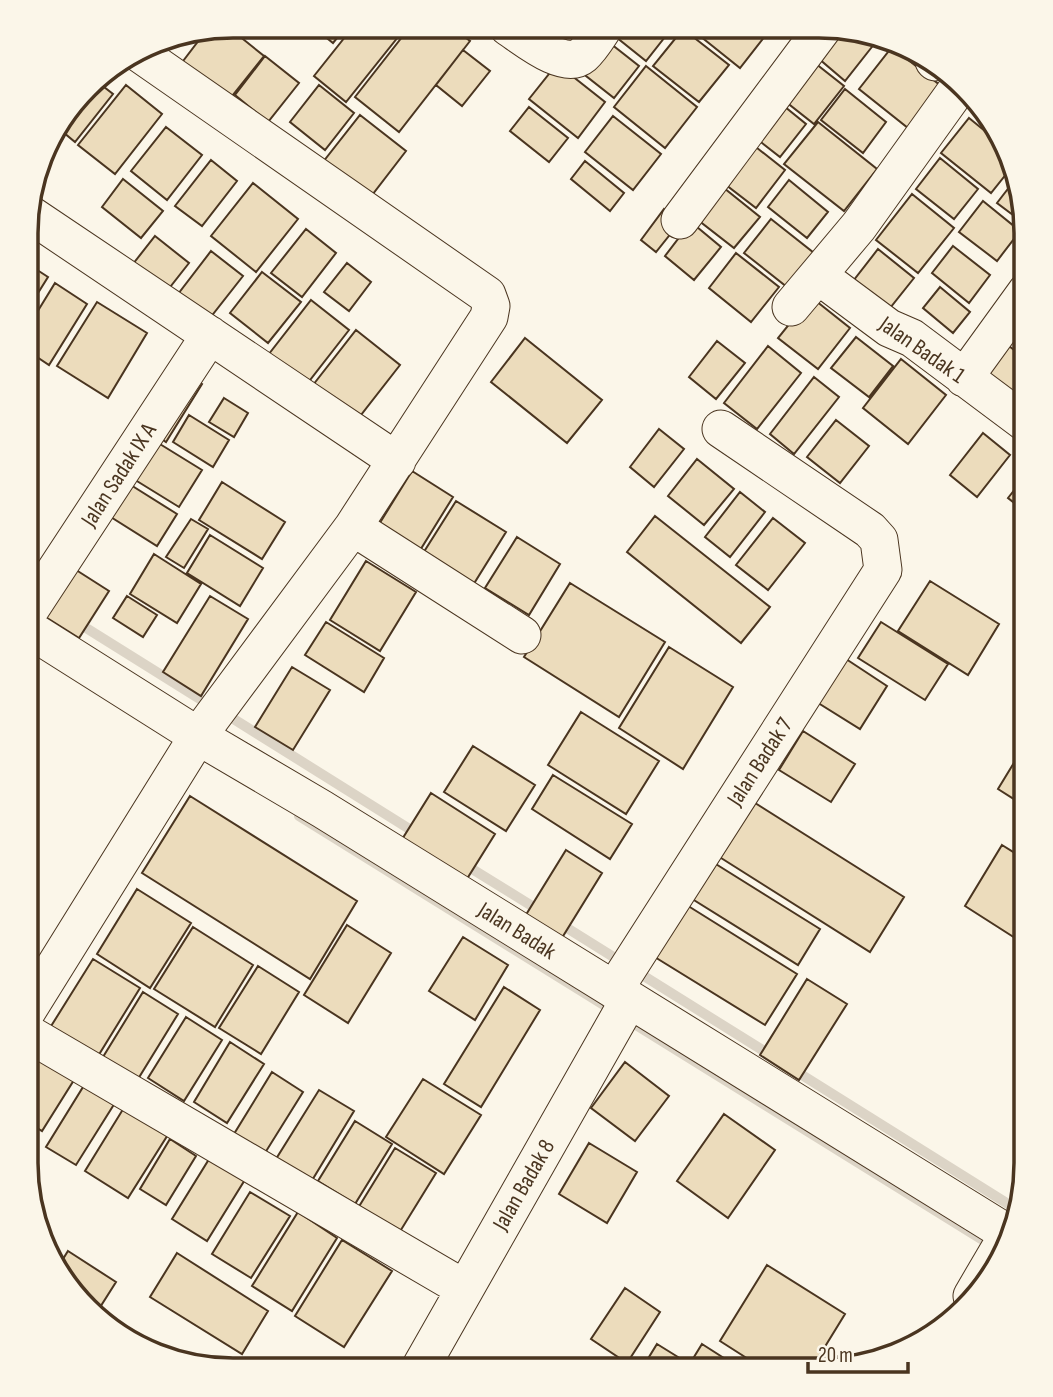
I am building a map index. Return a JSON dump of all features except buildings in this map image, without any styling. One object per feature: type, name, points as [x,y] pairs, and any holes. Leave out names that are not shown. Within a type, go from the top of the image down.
[{"type":"street","points":[[525,38],[557,58],[570,61],[583,56],[596,38]]},
{"type":"street","points":[[680,220],[816,38]]},
{"type":"street","points":[[38,993],[198,736],[353,527],[489,317],[491,306],[486,295],[148,59]]},
{"type":"street","points":[[791,307],[859,226],[954,93]]},
{"type":"street","points":[[39,220],[397,461]]},
{"type":"street","name":"Jalan Badak 1","points":[[819,276],[888,328],[912,338],[1014,416]]},
{"type":"street","points":[[964,379],[1014,309]]},
{"type":"street","name":"Jalan Sadak IX A","points":[[38,597],[210,335]]},
{"type":"street","name":"Jalan Badak 7","points":[[622,995],[883,569],[879,540],[870,530],[722,429]]},
{"type":"street","points":[[353,527],[522,635]]},
{"type":"street","name":"Jalan Badak","points":[[38,635],[622,995],[1001,1233]]},
{"type":"street","name":"Jalan Badak 8","points":[[425,1359],[622,995]]},
{"type":"street","points":[[38,1040],[465,1289]]},
{"type":"waterway","points":[[75,621],[211,706]]},
{"type":"waterway","points":[[224,713],[419,835]]},
{"type":"waterway","points":[[299,816],[994,1247]]},
{"type":"waterway","points":[[464,864],[540,911]]},
{"type":"waterway","points":[[559,923],[772,1056]]},
{"type":"waterway","points":[[794,1070],[1010,1205]]}]
